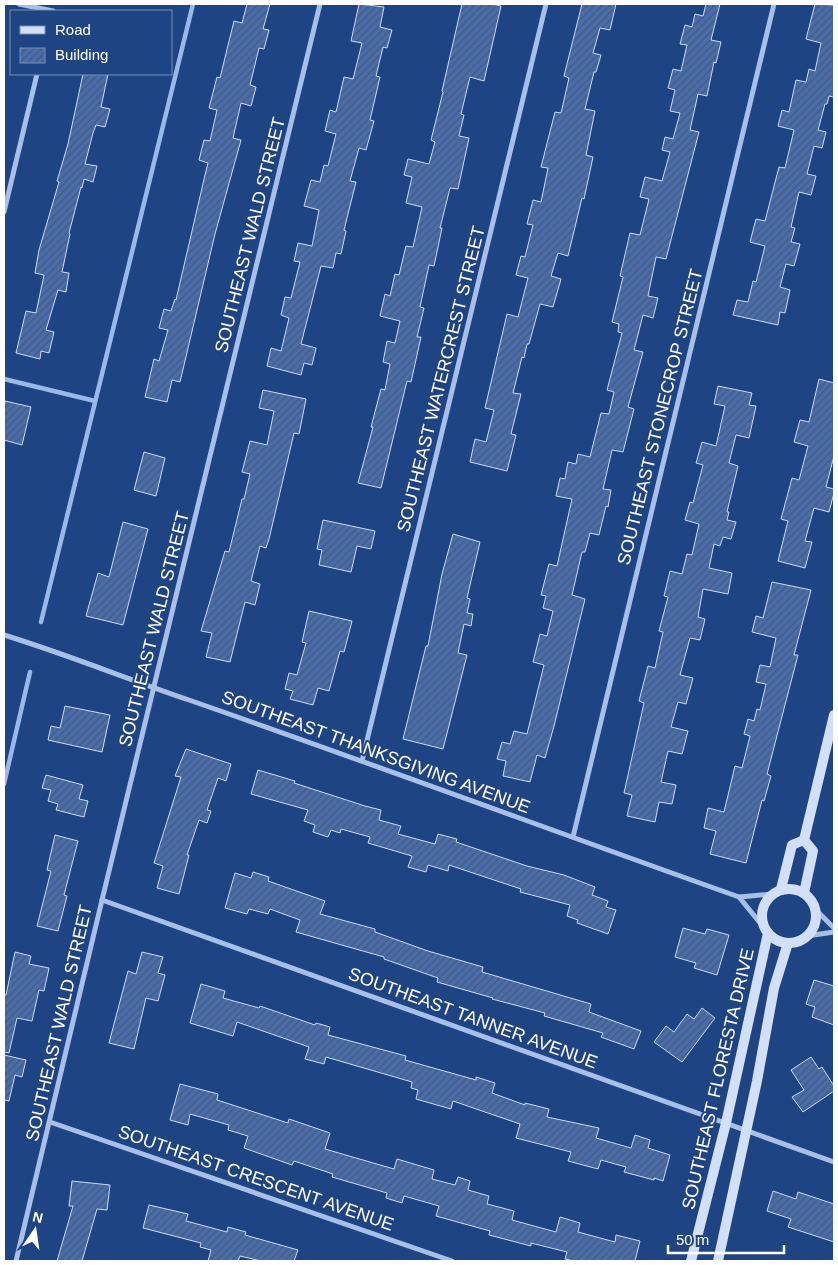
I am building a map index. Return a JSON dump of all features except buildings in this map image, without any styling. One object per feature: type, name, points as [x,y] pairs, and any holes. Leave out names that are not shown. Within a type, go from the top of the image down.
[{"type":"street","points":[[19,4],[48,10]]},
{"type":"street","name":"SOUTHEAST WALD STREET","points":[[16,1261],[320,4]]},
{"type":"street","name":"SOUTHEAST WATERCREST STREET","points":[[362,761],[546,4]]},
{"type":"street","name":"SOUTHEAST STONECROP STREET","points":[[573,837],[774,4]]},
{"type":"street","points":[[4,212],[38,75]]},
{"type":"street","name":"SOUTHEAST THANKSGIVING AVENUE","points":[[4,635],[34,644],[739,896],[772,894]]},
{"type":"street","points":[[804,840],[834,715]]},
{"type":"street","points":[[782,889],[792,845],[804,840]]},
{"type":"street","points":[[804,840],[813,851],[804,893]]},
{"type":"street","points":[[766,931],[761,914],[766,900],[772,894],[782,889],[794,889],[804,893],[815,909],[834,928]]},
{"type":"street","points":[[739,896],[766,931],[776,940],[799,941],[807,936],[834,932]]},
{"type":"street","name":"SOUTHEAST TANNER AVENUE","points":[[102,900],[834,1162]]},
{"type":"street","points":[[807,936],[814,925],[815,909]]},
{"type":"street","name":"SOUTHEAST FLORESTA DRIVE","points":[[691,1261],[726,1123],[766,931]]},
{"type":"street","name":"SOUTHEAST FLORESTA DRIVE","points":[[718,1261],[747,1131],[774,988],[788,942]]},
{"type":"street","name":"SOUTHEAST CRESCENT AVENUE","points":[[50,1122],[452,1261]]},
{"type":"waterway","points":[[41,622],[193,4]]},
{"type":"waterway","points":[[4,379],[95,401]]},
{"type":"waterway","points":[[4,784],[30,672]]}]
